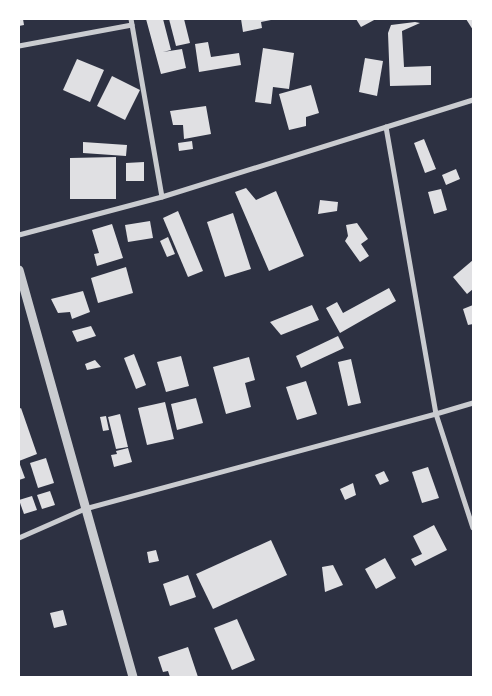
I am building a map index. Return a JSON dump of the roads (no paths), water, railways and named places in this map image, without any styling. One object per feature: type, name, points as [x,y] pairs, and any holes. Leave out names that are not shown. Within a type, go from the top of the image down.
[{"type":"street","points":[[19,46],[132,22],[162,196]]},
{"type":"street","points":[[19,235],[162,196],[473,100]]},
{"type":"street","points":[[386,127],[436,414],[473,528]]},
{"type":"street","points":[[19,270],[133,677]]},
{"type":"street","points":[[19,538],[85,509],[473,403]]}]
